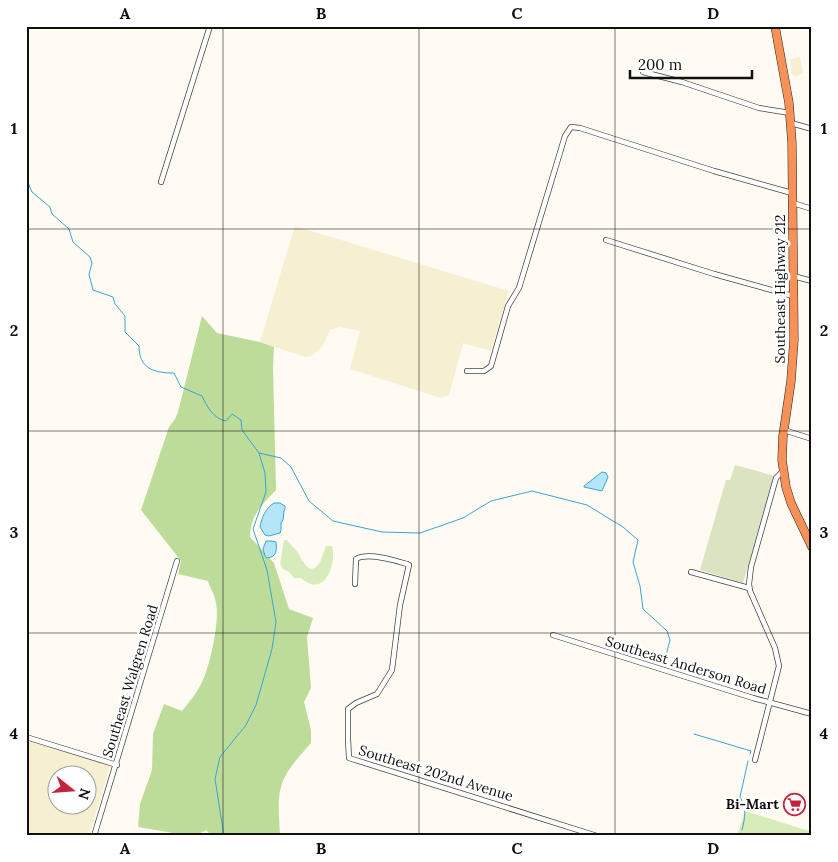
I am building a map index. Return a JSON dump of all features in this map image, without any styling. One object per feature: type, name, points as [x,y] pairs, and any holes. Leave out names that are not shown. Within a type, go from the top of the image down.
[{"type":"highway","name":"Southeast Highway 212","points":[[774,26],[791,123],[792,365],[782,449],[783,471],[791,503],[812,547]]},
{"type":"street","points":[[160,182],[210,26]]},
{"type":"street","points":[[643,72],[672,79],[759,108],[790,113]]},
{"type":"street","points":[[791,123],[812,129]]},
{"type":"street","points":[[467,371],[484,371],[491,366],[508,306],[519,288],[565,136],[571,128],[575,127],[714,171],[792,193]]},
{"type":"street","points":[[792,203],[812,209]]},
{"type":"street","points":[[606,240],[714,274],[793,296]]},
{"type":"street","points":[[793,276],[812,281]]},
{"type":"street","points":[[784,430],[812,439]]},
{"type":"street","points":[[755,760],[779,670],[778,659],[749,588],[751,567],[776,478],[783,471]]},
{"type":"street","name":"Southeast 202nd Avenue","points":[[356,584],[356,560],[361,557],[383,558],[409,565],[400,605],[392,670],[377,694],[348,709],[349,758],[597,836]]},
{"type":"street","name":"Southeast Walgren Road","points":[[94,836],[177,561]]},
{"type":"street","points":[[691,572],[749,588]]},
{"type":"street","name":"Southeast Anderson Road","points":[[553,635],[770,703],[812,714]]},
{"type":"street","points":[[26,737],[116,765]]},
{"type":"shaded area","points":[[800,57],[803,73],[795,77],[792,74],[790,59]]},
{"type":"shaded area","points":[[295,226],[509,291],[491,351],[463,343],[449,395],[441,398],[350,369],[360,331],[340,327],[330,330],[322,347],[311,356],[305,357],[260,342]]},
{"type":"shaded area","points":[[26,739],[110,766],[98,806],[98,764],[48,764],[48,814],[96,814],[89,836],[26,836]]},
{"type":"green space","points":[[202,316],[217,333],[260,342],[274,347],[276,490],[261,506],[255,516],[252,522],[250,537],[274,563],[289,609],[313,618],[307,637],[311,688],[304,702],[311,730],[311,743],[291,767],[282,785],[279,806],[280,836],[212,836],[206,830],[191,836],[138,827],[140,804],[152,770],[153,734],[164,704],[182,711],[200,686],[211,654],[217,620],[215,597],[208,581],[178,574],[181,561],[141,510],[169,427],[178,412]]},
{"type":"green space","points":[[735,465],[775,476],[743,583],[700,570],[726,480],[730,480]]},
{"type":"green space","points":[[284,540],[287,540],[297,551],[305,565],[311,569],[319,563],[326,546],[332,546],[332,562],[327,577],[316,585],[301,578],[294,578],[283,569],[280,564]]},
{"type":"green space","points":[[745,811],[812,832],[812,836],[737,836]]},
{"type":"water","points":[[602,472],[606,473],[608,477],[602,491],[584,487],[584,486]]},
{"type":"water","points":[[274,503],[280,503],[285,506],[285,509],[280,533],[269,536],[265,535],[260,527],[264,514]]},
{"type":"water","points":[[266,541],[276,542],[275,555],[267,558],[263,549]]},
{"type":"waterway","points":[[26,178],[32,192],[50,207],[52,214],[69,229],[73,242],[90,257],[92,263],[89,274],[93,290],[113,297],[115,304],[125,316],[125,332],[139,346],[142,360],[145,364],[149,368],[160,372],[174,373],[181,387],[202,396],[218,418],[226,421],[232,414],[241,420],[242,430],[259,453],[265,473],[266,492],[253,529],[267,570],[276,622],[272,649],[256,705],[246,725],[220,757],[215,779],[224,836]]},
{"type":"waterway","points":[[259,453],[281,458],[291,467],[309,501],[333,521],[382,532],[420,533],[463,518],[491,501],[532,491],[587,505],[623,527],[638,540],[633,562],[640,586],[643,609],[667,631],[670,640],[667,651],[667,665]]},
{"type":"waterway","points":[[694,734],[751,751],[750,754]]},
{"type":"waterway","points":[[742,830],[745,814],[740,797],[748,761]]},
{"type":"place","name":"Bi-Mart","points":[[795,804]]}]
